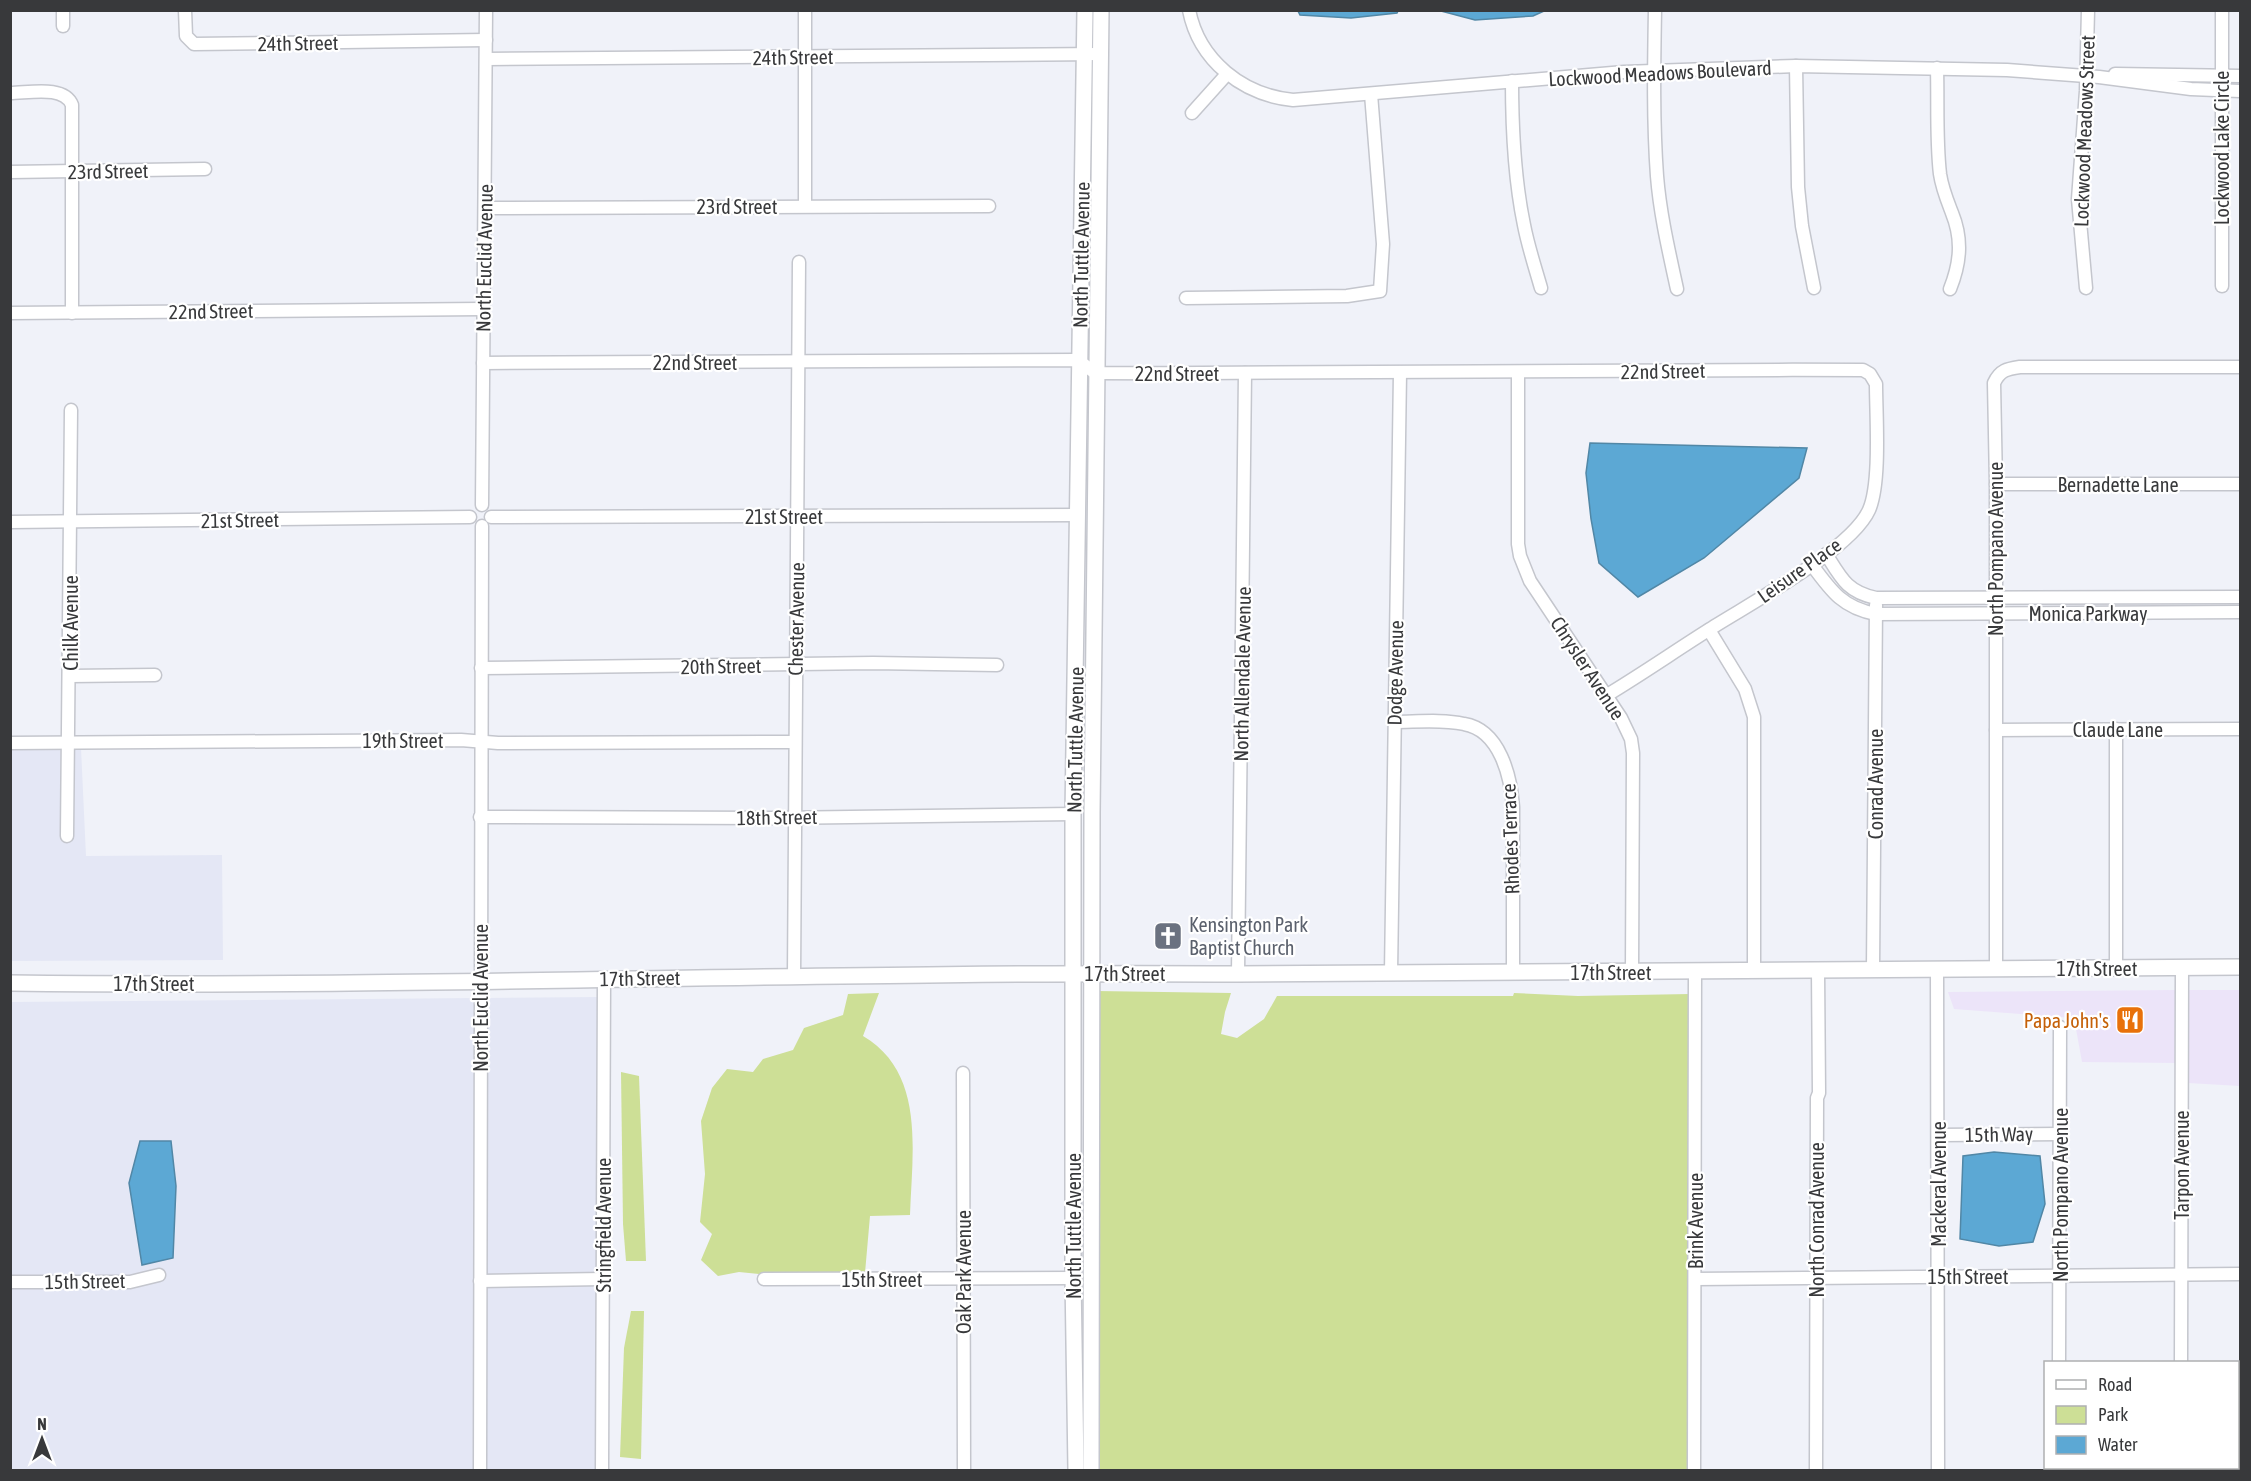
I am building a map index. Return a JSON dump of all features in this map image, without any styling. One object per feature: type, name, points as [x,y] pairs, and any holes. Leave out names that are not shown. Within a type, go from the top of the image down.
[{"type":"main road","name":"North Tuttle Avenue","points":[[1076,1470],[1073,1278],[1073,814],[1085,10]]},
{"type":"main road","name":"North Tuttle Avenue","points":[[1091,1470],[1091,973],[1097,409],[1095,373],[1099,240],[1101,10]]},
{"type":"main road","name":"17th Street","points":[[10,983],[1073,973],[1632,972],[2241,967]]},
{"type":"street","points":[[63,10],[63,26]]},
{"type":"street","name":"24th Street","points":[[184,10],[186,36],[194,44],[486,40]]},
{"type":"street","name":"North Euclid Avenue","points":[[482,505],[486,10]]},
{"type":"street","points":[[805,10],[805,206]]},
{"type":"street","name":"Lockwood Meadows Boulevard","points":[[1189,10],[1202,44],[1210,57],[1227,74],[1250,89],[1282,99],[1371,94],[1654,70],[1796,66],[1937,68],[2093,76],[2123,81],[2241,91]]},
{"type":"street","points":[[1654,10],[1654,129],[1657,178],[1663,225],[1677,289]]},
{"type":"street","name":"Lockwood Meadows Street","points":[[2086,288],[2078,199],[2093,76],[2088,10]]},
{"type":"street","name":"Lockwood Lake Circle","points":[[2222,10],[2220,90],[2222,286]]},
{"type":"street","name":"24th Street","points":[[487,59],[1100,54]]},
{"type":"street","points":[[1796,66],[1798,187],[1802,226],[1814,288]]},
{"type":"street","points":[[1937,68],[1940,171],[1944,193],[1959,238],[1958,270],[1950,289]]},
{"type":"street","name":"Lockwood Meadows Boulevard","points":[[2093,76],[2123,73],[2241,76]]},
{"type":"street","points":[[1192,113],[1227,74]]},
{"type":"street","points":[[1512,81],[1512,136],[1517,187],[1524,227],[1541,288]]},
{"type":"street","points":[[10,93],[58,92],[69,99],[72,105],[72,313]]},
{"type":"street","points":[[1186,298],[1347,296],[1380,291],[1383,244],[1371,94]]},
{"type":"street","name":"23rd Street","points":[[10,172],[205,169]]},
{"type":"street","name":"23rd Street","points":[[485,208],[989,206]]},
{"type":"street","name":"Chester Avenue","points":[[794,976],[799,262]]},
{"type":"street","name":"22nd Street","points":[[10,313],[483,309]]},
{"type":"street","points":[[1078,360],[1095,373]]},
{"type":"street","name":"22nd Street","points":[[483,363],[1078,360]]},
{"type":"street","name":"North Pompano Avenue","points":[[1996,968],[1994,383],[1998,374],[2007,369],[2241,367]]},
{"type":"street","name":"22nd Street","points":[[1095,373],[1863,370],[1873,376]]},
{"type":"street","name":"Chrysler Avenue","points":[[1518,372],[1517,524],[1520,556],[1530,580],[1626,727],[1633,753],[1632,972]]},
{"type":"street","name":"Dodge Avenue","points":[[1391,973],[1400,373]]},
{"type":"street","name":"North Allendale Avenue","points":[[1238,974],[1245,374]]},
{"type":"street","name":"Leisure Place","points":[[1607,695],[1812,565],[1856,529],[1866,517],[1873,499],[1876,476],[1876,384],[1873,376]]},
{"type":"street","name":"Chilk Avenue","points":[[67,836],[71,410]]},
{"type":"street","name":"Bernadette Lane","points":[[1996,484],[2241,484]]},
{"type":"street","points":[[470,517],[482,505]]},
{"type":"street","points":[[470,517],[486,521],[482,505]]},
{"type":"street","name":"21st Street","points":[[486,521],[797,516],[1077,515]]},
{"type":"street","name":"21st Street","points":[[10,522],[470,517]]},
{"type":"street","name":"North Euclid Avenue","points":[[480,1470],[480,817],[481,668],[486,521]]},
{"type":"street","name":"Monica Parkway","points":[[1826,554],[1846,586],[1862,595],[1876,598],[2241,597]]},
{"type":"street","name":"Monica Parkway","points":[[1812,565],[1834,595],[1862,611],[1876,614],[2241,612]]},
{"type":"street","name":"Conrad Avenue","points":[[1873,969],[1876,598]]},
{"type":"street","points":[[1709,630],[1745,689],[1754,717],[1754,970]]},
{"type":"street","name":"20th Street","points":[[481,668],[873,663],[997,665]]},
{"type":"street","points":[[70,676],[155,675]]},
{"type":"street","name":"Rhodes Terrace","points":[[1394,722],[1471,725],[1488,737],[1503,762],[1510,784],[1513,807],[1513,972]]},
{"type":"street","points":[[2115,729],[2116,967]]},
{"type":"street","name":"Claude Lane","points":[[1996,730],[2241,729]]},
{"type":"street","name":"19th Street","points":[[10,743],[461,740],[481,742],[795,742]]},
{"type":"street","name":"18th Street","points":[[480,817],[1073,814]]},
{"type":"street","name":"Tarpon Avenue","points":[[2181,1361],[2182,967]]},
{"type":"street","name":"Mackeral Avenue","points":[[1937,969],[1938,1470]]},
{"type":"street","name":"North Conrad Avenue","points":[[1816,1470],[1818,970]]},
{"type":"street","name":"Brink Avenue","points":[[1694,1470],[1695,971]]},
{"type":"street","name":"Stringfield Avenue","points":[[602,1470],[604,979]]},
{"type":"street","name":"North Pompano Avenue","points":[[2060,1027],[2060,1361]]},
{"type":"street","name":"Oak Park Avenue","points":[[963,1073],[964,1470]]},
{"type":"street","name":"15th Way","points":[[1938,1135],[2060,1134]]},
{"type":"street","name":"15th Street","points":[[1695,1279],[2241,1274]]},
{"type":"street","name":"15th Street","points":[[10,1282],[130,1282],[159,1275]]},
{"type":"street","name":"15th Street","points":[[764,1280],[1073,1278]]},
{"type":"street","points":[[480,1281],[603,1279]]},
{"type":"shaded area","points":[[64,748],[62,842],[72,842],[74,748],[81,748],[86,856],[222,855],[223,960],[11,961],[10,749]]},
{"type":"shaded area","points":[[2176,990],[2176,1063],[2082,1062],[2074,1018],[1954,1009],[1948,992]]},
{"type":"shaded area","points":[[2187,990],[2240,990],[2240,1086],[2188,1083]]},
{"type":"shaded area","points":[[599,997],[598,1273],[485,1275],[485,998]]},
{"type":"shaded area","points":[[474,998],[474,1470],[11,1470],[11,1288],[129,1288],[165,1279],[162,1268],[129,1276],[11,1277],[10,1002]]},
{"type":"shaded area","points":[[598,1285],[597,1470],[485,1470],[485,1287]]},
{"type":"green space","points":[[1096,991],[1231,993],[1221,1034],[1237,1038],[1264,1019],[1277,996],[1513,996],[1514,993],[1578,996],[1690,994],[1689,1470],[1096,1470]]},
{"type":"green space","points":[[879,993],[863,1036],[883,1052],[897,1071],[906,1092],[913,1140],[910,1215],[870,1216],[865,1273],[759,1274],[739,1272],[718,1276],[701,1260],[712,1234],[700,1222],[705,1174],[701,1121],[712,1088],[727,1069],[753,1072],[763,1059],[793,1050],[804,1028],[843,1015],[848,994]]},
{"type":"green space","points":[[621,1072],[639,1076],[646,1261],[626,1261],[623,1224]]},
{"type":"green space","points":[[631,1311],[644,1311],[641,1459],[620,1457],[624,1348]]},
{"type":"water","points":[[1298,11],[1398,11],[1397,13],[1351,18],[1300,15]]},
{"type":"water","points":[[1441,11],[1544,11],[1533,16],[1475,20]]},
{"type":"water","points":[[1590,443],[1807,448],[1799,478],[1704,558],[1638,597],[1599,563],[1586,473]]},
{"type":"water","points":[[140,1141],[171,1141],[176,1186],[173,1258],[142,1265],[129,1183]]},
{"type":"water","points":[[1994,1152],[2040,1156],[2045,1204],[2033,1242],[1999,1246],[1960,1239],[1963,1156]]},
{"type":"place","name":"Kensington Park Baptist Church","points":[[1168,936]]},
{"type":"place","name":"Papa John's","points":[[2130,1020]]}]
